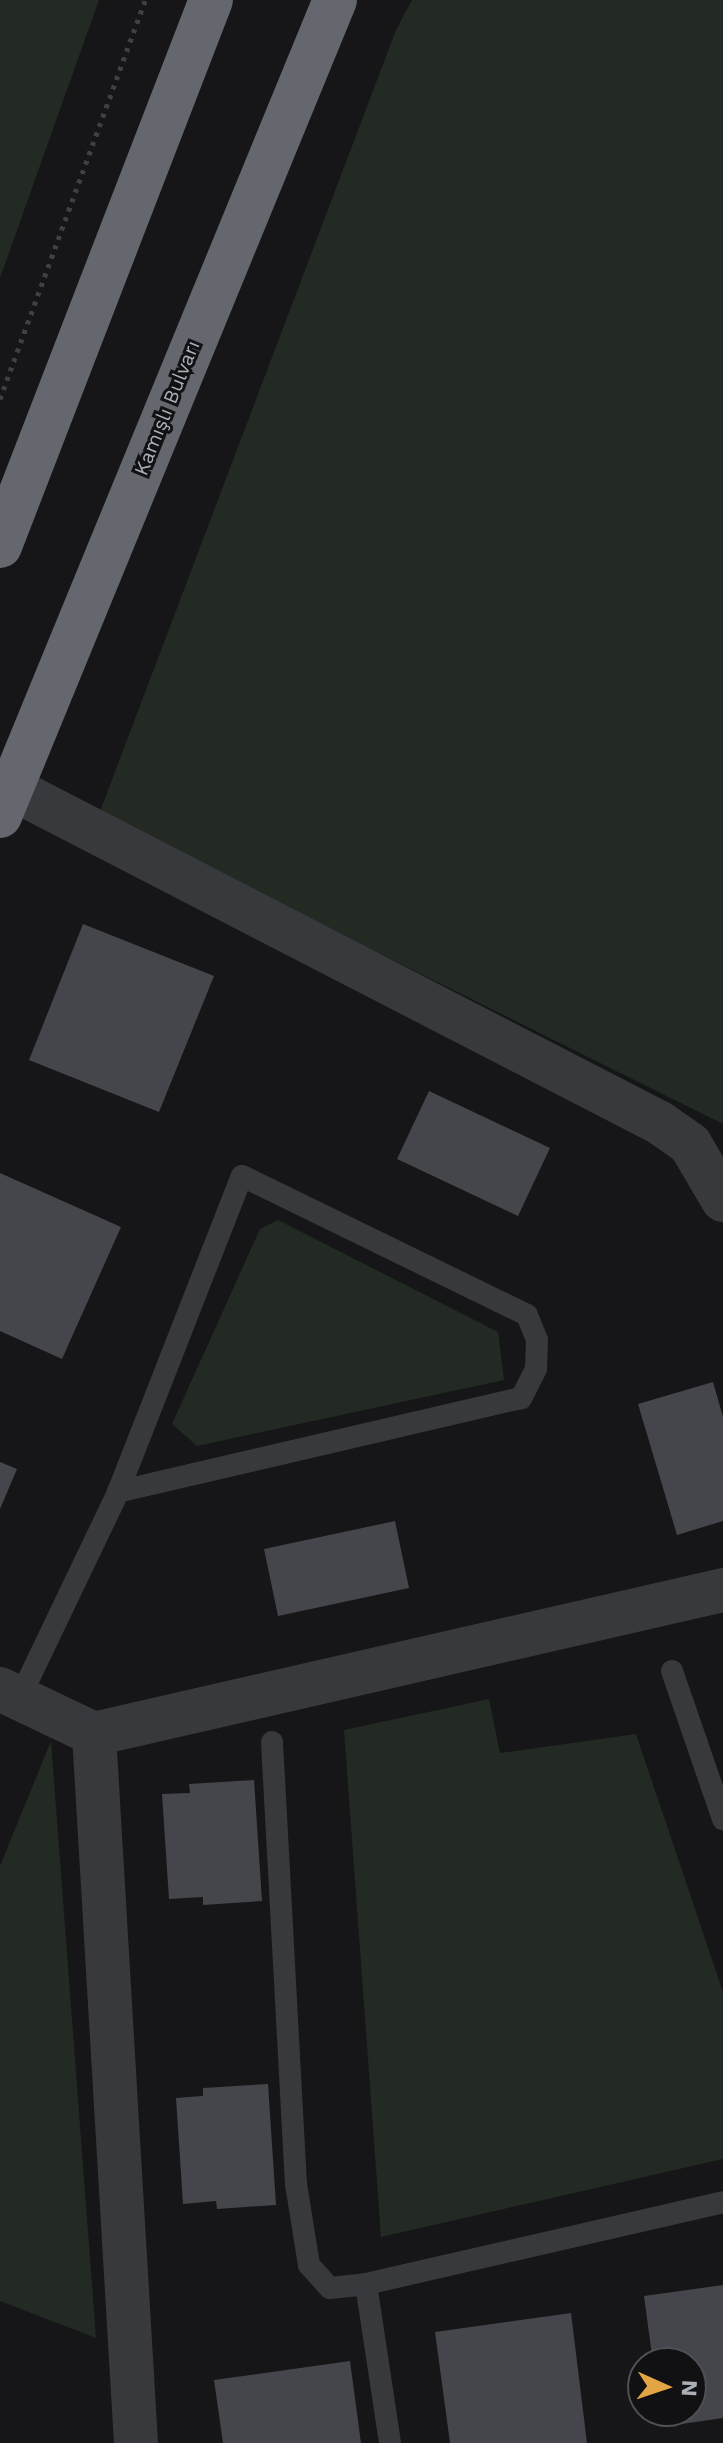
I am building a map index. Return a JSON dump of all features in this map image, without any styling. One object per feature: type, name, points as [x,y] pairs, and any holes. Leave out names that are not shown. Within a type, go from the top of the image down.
[{"type":"highway","points":[[0,546],[211,0]]},
{"type":"highway","name":"Kamışlı Bulvarı","points":[[6,802],[335,0]]},
{"type":"street","points":[[6,802],[660,1123],[690,1144],[723,1200]]},
{"type":"street","points":[[10,1693],[94,1734],[723,1590]]},
{"type":"street","points":[[94,1734],[136,2443]]},
{"type":"lane","points":[[10,1693],[118,1492],[242,1176],[527,1315],[537,1340],[536,1369],[521,1398],[118,1492]]},
{"type":"lane","points":[[672,1671],[723,1819]]},
{"type":"lane","points":[[272,1742],[296,2184],[309,2265],[330,2288],[366,2284],[723,2202]]},
{"type":"lane","points":[[366,2284],[390,2443]]},
{"type":"path","points":[[0,399],[145,0]]},
{"type":"shaded area","points":[[0,0],[99,0],[0,278]]},
{"type":"shaded area","points":[[412,0],[723,0],[723,1124],[99,814],[396,30]]},
{"type":"shaded area","points":[[278,1220],[498,1332],[504,1380],[197,1446],[172,1424],[260,1229]]},
{"type":"shaded area","points":[[489,1699],[500,1753],[636,1734],[723,1992],[723,2159],[381,2237],[344,1730]]},
{"type":"shaded area","points":[[51,1741],[96,2338],[0,2301],[0,1866]]},
{"type":"building","points":[[83,924],[214,976],[159,1112],[29,1060]]},
{"type":"building","points":[[429,1091],[550,1148],[518,1216],[397,1159]]},
{"type":"building","points":[[0,1173],[121,1227],[62,1359],[0,1331]]},
{"type":"building","points":[[713,1382],[723,1417],[723,1521],[677,1535],[638,1404]]},
{"type":"building","points":[[0,1462],[17,1469],[0,1509]]},
{"type":"building","points":[[395,1521],[409,1588],[278,1616],[264,1549]]},
{"type":"building","points":[[254,1780],[262,1901],[203,1905],[203,1897],[169,1899],[162,1794],[190,1793],[189,1784]]},
{"type":"building","points":[[268,2084],[276,2205],[217,2209],[216,2201],[183,2204],[176,2098],[203,2096],[203,2088]]},
{"type":"building","points":[[723,2285],[723,2418],[707,2420],[707,2347],[651,2347],[644,2296]]},
{"type":"building","points":[[571,2313],[587,2443],[450,2443],[435,2332]]},
{"type":"building","points":[[350,2361],[361,2443],[223,2443],[214,2380]]}]
